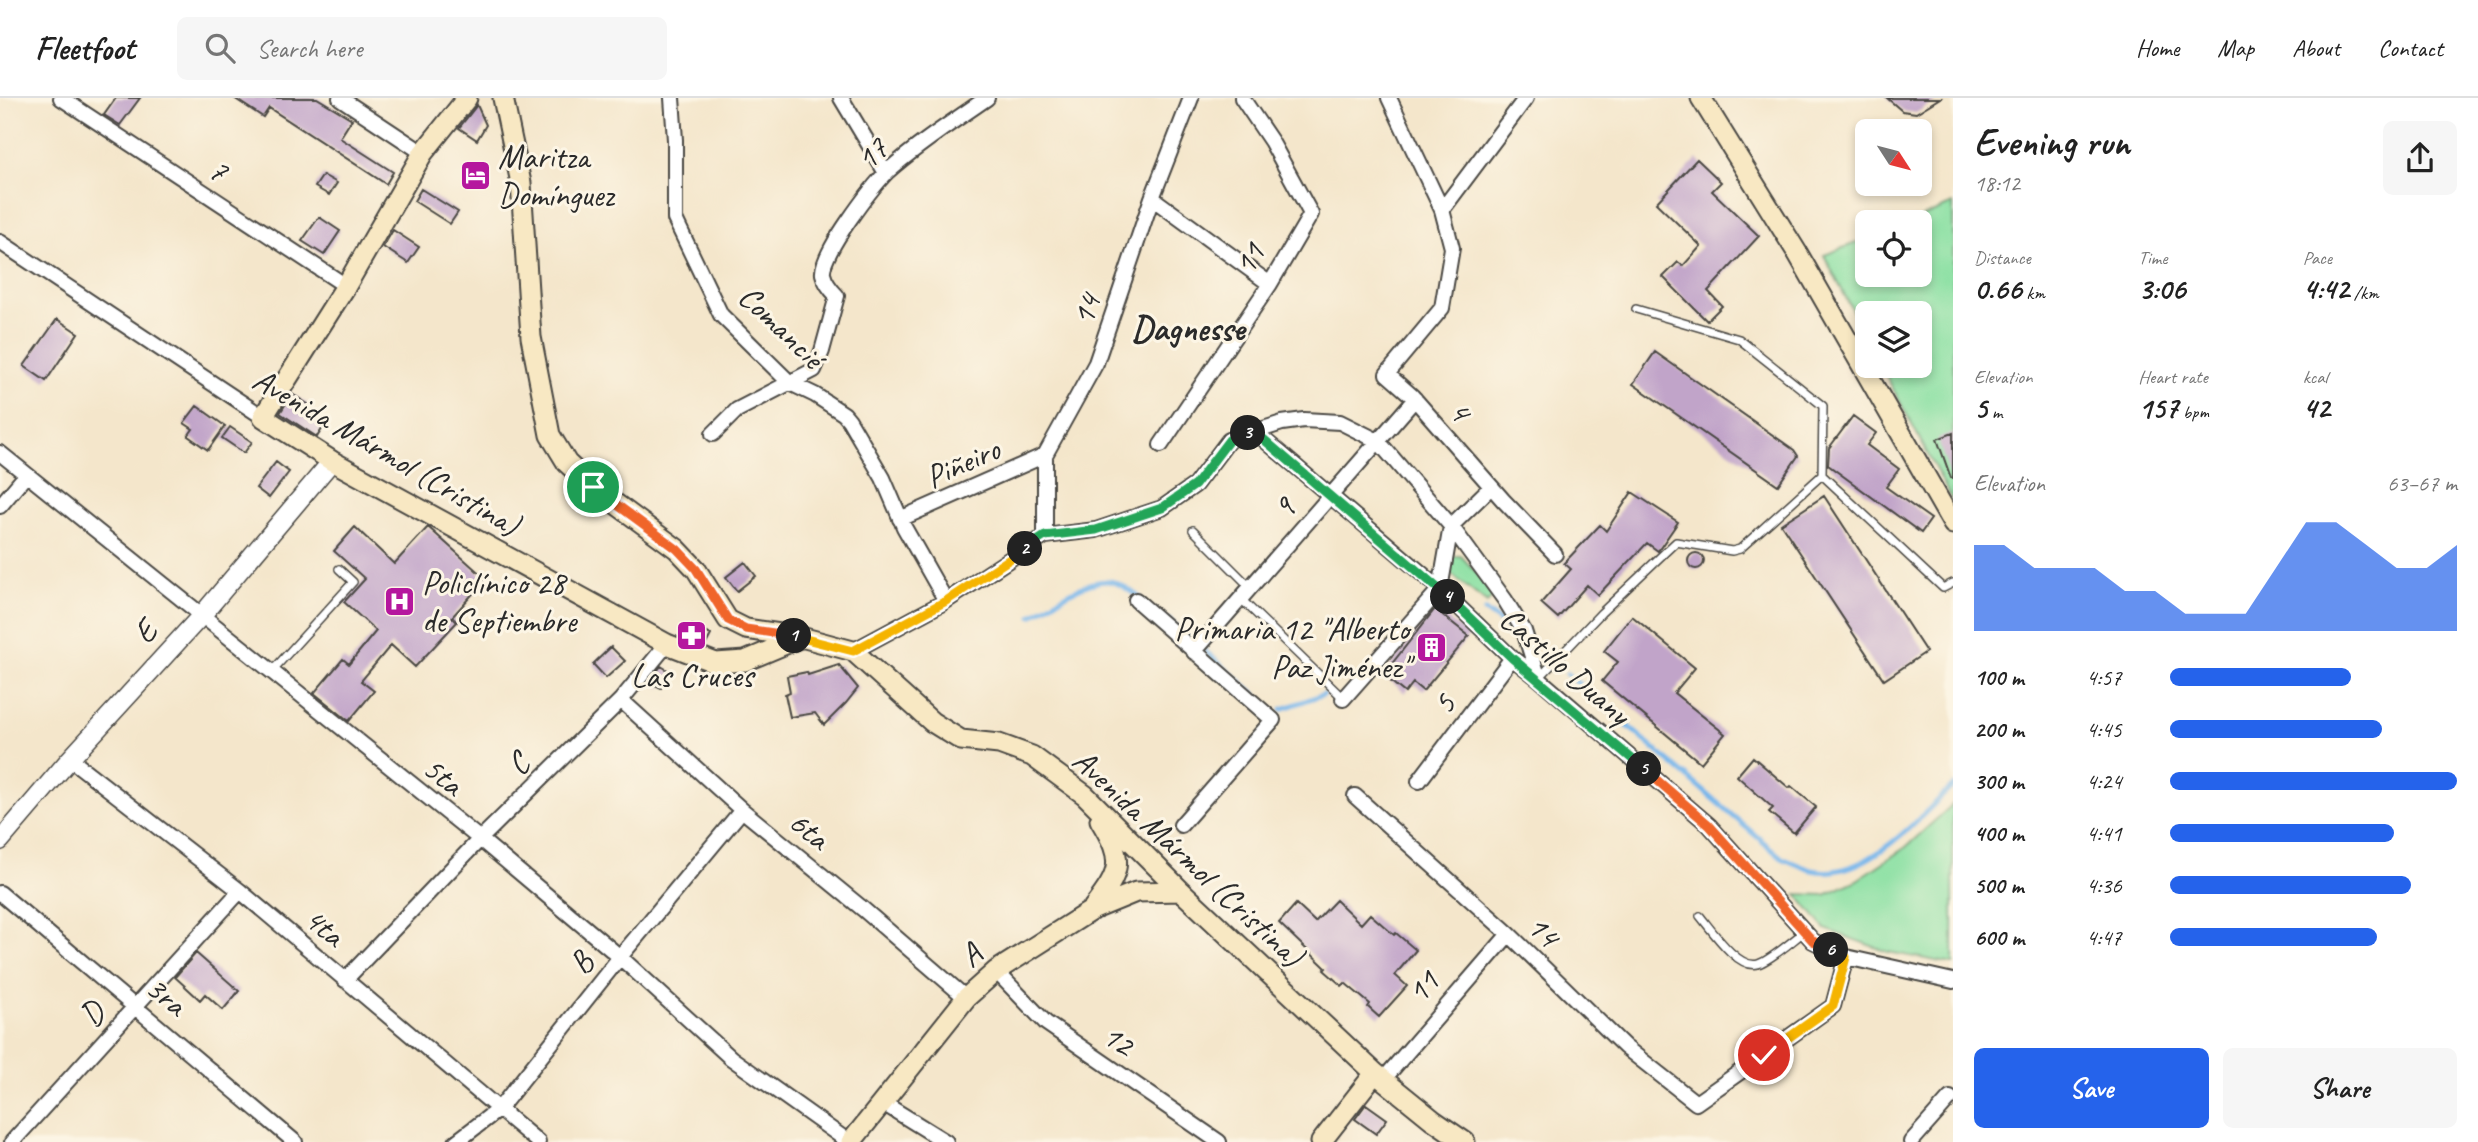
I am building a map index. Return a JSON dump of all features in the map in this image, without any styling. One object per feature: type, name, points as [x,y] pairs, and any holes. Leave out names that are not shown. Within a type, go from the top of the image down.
[{"type":"main road","points":[[263,417],[346,286],[423,153],[467,98]]},
{"type":"main road","points":[[503,98],[521,183],[531,337],[550,435],[567,463],[593,487],[677,549],[696,569],[728,620],[746,629],[801,637],[853,651]]},
{"type":"main road","points":[[1701,98],[1798,254],[1953,524]]},
{"type":"main road","name":"Avenida Mármol (Cristina)","points":[[263,417],[332,461],[667,644],[716,663],[745,661],[801,637]]},
{"type":"main road","name":"Avenida Mármol (Cristina)","points":[[853,651],[932,722],[951,734],[961,740],[999,744],[1032,756],[1085,795],[1181,891],[1379,1076],[1465,1142]]},
{"type":"main road","points":[[1085,795],[1113,841],[1118,867],[1110,886],[1092,910]]},
{"type":"main road","name":"A","points":[[850,1142],[966,998],[996,971],[1092,910],[1136,892],[1181,891]]},
{"type":"main road","name":"11","points":[[1321,1142],[1379,1076]]},
{"type":"street","name":"7","points":[[61,98],[346,286]]},
{"type":"street","points":[[340,98],[423,153]]},
{"type":"street","name":"Comancié","points":[[672,98],[675,219],[721,315],[790,383],[844,414],[883,478],[900,519],[946,601]]},
{"type":"street","points":[[841,98],[886,173]]},
{"type":"street","name":"17","points":[[790,383],[814,370],[837,296],[828,287],[822,272],[831,245],[886,173],[987,98]]},
{"type":"street","name":"14","points":[[1045,536],[1045,455],[1096,363],[1152,198],[1191,98]]},
{"type":"street","name":"11","points":[[1161,445],[1270,284],[1311,214],[1271,141],[1242,98]]},
{"type":"street","points":[[1389,98],[1442,210],[1526,98]]},
{"type":"street","points":[[1152,198],[1270,284]]},
{"type":"street","name":"4","points":[[1442,210],[1452,248],[1442,308],[1387,374],[1415,399],[1555,554]]},
{"type":"street","name":"Avenida Mármol (Cristina)","points":[[0,242],[263,417]]},
{"type":"street","points":[[713,433],[737,410],[790,383]]},
{"type":"street","name":"9","points":[[1194,652],[1415,399]]},
{"type":"street","points":[[853,651],[946,601],[1045,536],[1096,530],[1162,508],[1195,485],[1229,440],[1282,423],[1304,420],[1340,422],[1378,441],[1451,526],[1524,631],[1539,679]]},
{"type":"street","name":"Castillo Duany","points":[[1254,431],[1440,589],[1512,658],[1709,825],[1813,941],[1846,957],[1953,981]]},
{"type":"street","name":"5ta","points":[[0,453],[480,839],[620,957],[731,1058],[850,1142]]},
{"type":"street","name":"Piñeiro","points":[[900,519],[1045,455]]},
{"type":"street","name":"E","points":[[0,841],[202,615],[332,461]]},
{"type":"street","points":[[0,506],[26,475]]},
{"type":"street","points":[[1343,699],[1440,589],[1451,526],[1491,486]]},
{"type":"street","points":[[1136,600],[1273,720],[1181,825]]},
{"type":"street","name":"C","points":[[345,980],[480,839],[621,700],[667,644]]},
{"type":"street","name":"5","points":[[1419,781],[1512,658]]},
{"type":"street","name":"6ta","points":[[621,700],[742,810],[966,998]]},
{"type":"street","name":"4ta","points":[[70,760],[240,891],[538,1142]]},
{"type":"street","name":"14","points":[[1355,796],[1509,934],[1625,1047],[1696,1103],[1833,1006],[1846,957]]},
{"type":"street","name":"B","points":[[456,1142],[499,1109],[742,810]]},
{"type":"street","name":"D","points":[[12,1142],[240,891]]},
{"type":"street","name":"3ra","points":[[0,893],[296,1142]]},
{"type":"street","name":"11","points":[[1379,1076],[1509,934]]},
{"type":"street","name":"12","points":[[996,971],[1046,1023],[1219,1142]]},
{"type":"street","points":[[1911,1142],[1950,1098]]},
{"type":"street","points":[[883,1103],[946,1142]]},
{"type":"lane","points":[[1539,679],[1601,613],[1676,542],[1732,551],[1740,549],[1822,475],[1823,406],[1739,339],[1636,309]]},
{"type":"lane","points":[[1822,475],[1943,588],[1953,583]]},
{"type":"lane","points":[[1193,530],[1245,593],[1343,699]]},
{"type":"lane","points":[[272,671],[353,582],[339,569]]},
{"type":"lane","points":[[1700,916],[1736,959],[1748,965],[1759,964],[1805,932]]},
{"type":"green space","points":[[1953,204],[1953,502],[1887,378],[1932,378],[1932,301],[1855,301],[1855,316],[1824,255],[1855,243],[1855,287],[1932,287],[1932,213]]},
{"type":"green space","points":[[1461,556],[1496,594],[1487,603],[1447,571],[1451,558]]},
{"type":"green space","points":[[1953,804],[1953,964],[1888,952],[1825,929],[1797,894],[1825,895],[1857,880],[1906,847]]},
{"type":"building","points":[[116,98],[140,98],[120,125],[104,115]]},
{"type":"building","points":[[234,98],[317,98],[352,119],[340,138],[393,172],[386,184],[269,108],[263,117]]},
{"type":"building","points":[[1887,98],[1940,98],[1916,113],[1902,111]]},
{"type":"building","points":[[477,105],[486,125],[477,140],[459,128]]},
{"type":"building","points":[[1697,159],[1721,182],[1712,191],[1759,236],[1708,291],[1722,306],[1707,321],[1663,277],[1678,262],[1683,266],[1701,246],[1656,203]]},
{"type":"building","points":[[323,175],[337,183],[329,195],[315,187]]},
{"type":"building","points":[[421,189],[458,212],[450,224],[414,201]]},
{"type":"building","points":[[319,217],[340,231],[324,255],[302,241]]},
{"type":"building","points":[[393,230],[419,247],[408,263],[383,247]]},
{"type":"building","points":[[57,319],[78,333],[46,381],[24,366]]},
{"type":"building","points":[[1655,352],[1794,450],[1798,456],[1778,485],[1633,384]]},
{"type":"building","points":[[292,394],[311,406],[305,415],[324,426],[317,437],[280,413]]},
{"type":"building","points":[[197,406],[225,426],[208,450],[188,436],[193,429],[184,423]]},
{"type":"building","points":[[1853,416],[1876,433],[1867,445],[1899,469],[1886,487],[1931,519],[1921,533],[1828,465],[1829,448]]},
{"type":"building","points":[[230,427],[252,442],[244,453],[222,438]]},
{"type":"building","points":[[1953,433],[1953,478],[1951,478],[1937,439]]},
{"type":"building","points":[[276,462],[289,472],[269,498],[256,488]]},
{"type":"building","points":[[1632,492],[1678,522],[1658,551],[1647,543],[1598,595],[1587,585],[1558,618],[1541,603],[1571,569],[1564,563],[1600,525],[1606,531]]},
{"type":"building","points":[[1824,496],[1926,652],[1884,680],[1781,524]]},
{"type":"building","points":[[355,527],[394,564],[428,527],[486,579],[452,617],[457,622],[415,667],[391,645],[361,681],[374,691],[349,721],[314,693],[343,659],[349,664],[376,631],[344,602],[365,579],[334,551]]},
{"type":"building","points":[[1693,553],[1699,553],[1704,561],[1702,567],[1693,569],[1688,564],[1688,558]]},
{"type":"building","points":[[745,562],[756,576],[737,591],[726,577]]},
{"type":"building","name":"Primaria 12 \"Alberto Paz Jiménez\"","points":[[1435,609],[1469,636],[1423,691],[1413,683],[1405,693],[1383,675]]},
{"type":"building","points":[[1632,616],[1695,668],[1674,693],[1725,734],[1701,763],[1602,681],[1618,662],[1604,651]]},
{"type":"building","points":[[692,625],[711,635],[705,646],[685,638]]},
{"type":"building","points":[[611,647],[625,661],[606,678],[593,664]]},
{"type":"building","points":[[839,665],[858,688],[846,703],[824,725],[815,713],[790,717],[785,694],[790,692],[787,676],[807,672],[808,675]]},
{"type":"building","points":[[661,666],[671,672],[661,688],[649,682]]},
{"type":"building","points":[[1753,757],[1816,807],[1794,833],[1769,812],[1773,808],[1737,776]]},
{"type":"building","points":[[1336,900],[1361,924],[1370,914],[1416,950],[1395,975],[1407,986],[1379,1017],[1368,1007],[1370,1004],[1345,983],[1342,986],[1324,970],[1326,968],[1279,923],[1296,904],[1315,922]]},
{"type":"building","points":[[196,953],[239,991],[223,1010],[205,994],[200,1000],[175,977]]},
{"type":"building","points":[[1366,1104],[1387,1119],[1376,1134],[1355,1119]]},
{"type":"waterway","points":[[1032,616],[1069,593],[1099,582],[1116,583],[1139,597]]},
{"type":"waterway","points":[[1485,611],[1519,636]]},
{"type":"waterway","points":[[1169,620],[1256,695]]},
{"type":"waterway","points":[[1567,674],[1782,858],[1812,870],[1832,871],[1871,857],[1907,830],[1953,786]]},
{"type":"waterway","points":[[1282,709],[1324,694]]},
{"type":"place","name":"Maritza Domínguez","points":[[475,175]]},
{"type":"place","name":"Policlínico 28 de Septiembre","points":[[399,601]]},
{"type":"place","name":"Las Cruces","points":[[692,635]]},
{"type":"place","name":"Primaria 12 \"Alberto Paz Jiménez\"","points":[[1432,647]]},
{"type":"district","name":"Dagnesse","points":[[1188,328]]},
{"type":"route","points":[[593,487],[677,549],[696,569],[728,620],[746,629],[801,637],[853,651],[946,601],[1045,536],[1096,530],[1162,508],[1195,485],[1229,440],[1254,431],[1440,589],[1512,658],[1709,825],[1813,941],[1846,957],[1833,1006],[1764,1055]]}]
